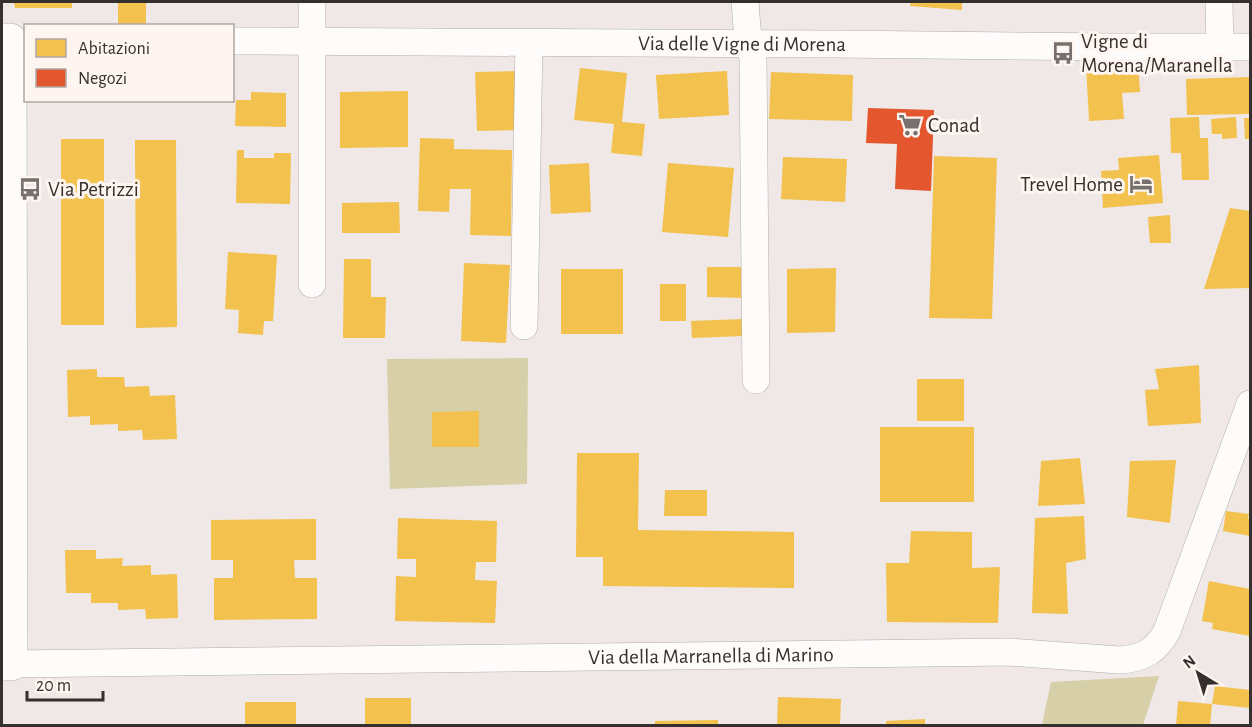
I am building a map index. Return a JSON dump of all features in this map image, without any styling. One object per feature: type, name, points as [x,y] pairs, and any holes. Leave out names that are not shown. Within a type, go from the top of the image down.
[{"type":"street","points":[[312,2],[312,284]]},
{"type":"street","points":[[745,2],[753,59],[756,380]]},
{"type":"street","points":[[1219,2],[1220,47]]},
{"type":"street","points":[[6,664],[12,40]]},
{"type":"street","name":"Via delle Vigne di Morena","points":[[234,41],[1251,47]]},
{"type":"street","points":[[524,326],[529,42]]},
{"type":"street","name":"Via della Marranella di Marino","points":[[6,664],[997,652],[1134,659],[1156,647],[1167,631],[1250,408]]},
{"type":"shaded area","points":[[528,358],[527,484],[390,489],[387,359]]},
{"type":"shaded area","points":[[1159,676],[1143,725],[1042,725],[1051,682]]},
{"type":"building: Abitazioni","points":[[14,2],[72,2],[72,8],[15,8]]},
{"type":"building: Abitazioni","points":[[118,2],[146,2],[146,24],[118,24]]},
{"type":"building: Abitazioni","points":[[911,2],[962,2],[962,10],[910,6]]},
{"type":"building: Abitazioni","points":[[1138,61],[1140,92],[1122,93],[1124,119],[1089,121],[1086,64]]},
{"type":"building: Abitazioni","points":[[580,68],[627,73],[622,122],[645,124],[642,156],[611,153],[614,124],[574,120]]},
{"type":"building: Abitazioni","points":[[520,71],[522,130],[477,131],[475,72]]},
{"type":"building: Abitazioni","points":[[727,71],[729,115],[659,119],[656,75]]},
{"type":"building: Abitazioni","points":[[771,72],[853,75],[852,121],[769,119]]},
{"type":"building: Abitazioni","points":[[1250,77],[1250,114],[1187,115],[1186,79]]},
{"type":"building: Abitazioni","points":[[408,91],[408,147],[340,148],[340,92]]},
{"type":"building: Abitazioni","points":[[251,92],[286,93],[286,127],[235,126],[236,100],[251,100]]},
{"type":"building: Abitazioni","points":[[1199,117],[1200,138],[1208,138],[1209,180],[1182,180],[1181,153],[1171,153],[1170,118]]},
{"type":"building: Abitazioni","points":[[1236,117],[1237,138],[1222,139],[1222,134],[1212,134],[1211,119]]},
{"type":"building: Abitazioni","points":[[1244,118],[1250,118],[1250,139],[1245,139]]},
{"type":"building: Abitazioni","points":[[420,138],[454,139],[454,149],[512,150],[511,236],[470,235],[471,189],[450,189],[449,212],[418,211]]},
{"type":"building: Abitazioni","points":[[61,139],[104,139],[104,325],[61,325]]},
{"type":"building: Abitazioni","points":[[135,140],[176,140],[177,327],[136,328]]},
{"type":"building: Abitazioni","points":[[237,150],[244,150],[244,158],[274,158],[274,153],[291,153],[290,204],[236,203]]},
{"type":"building: Abitazioni","points":[[1159,155],[1163,203],[1103,208],[1101,171],[1119,170],[1118,158]]},
{"type":"building: Abitazioni","points":[[934,156],[997,158],[992,319],[929,318]]},
{"type":"building: Abitazioni","points":[[783,157],[847,159],[845,202],[781,199]]},
{"type":"building: Abitazioni","points":[[589,163],[591,212],[551,214],[549,165]]},
{"type":"building: Abitazioni","points":[[668,163],[734,168],[728,237],[662,232]]},
{"type":"building: Abitazioni","points":[[399,202],[400,233],[342,233],[342,203]]},
{"type":"building: Abitazioni","points":[[1230,208],[1250,211],[1250,288],[1204,289]]},
{"type":"building: Abitazioni","points":[[1170,215],[1171,243],[1150,243],[1148,217]]},
{"type":"building: Abitazioni","points":[[228,252],[277,255],[273,321],[264,321],[263,335],[238,333],[239,310],[225,309]]},
{"type":"building: Abitazioni","points":[[344,259],[371,259],[371,297],[386,297],[385,338],[343,338]]},
{"type":"building: Abitazioni","points":[[464,263],[510,265],[506,343],[461,341]]},
{"type":"building: Abitazioni","points":[[707,267],[741,267],[741,298],[707,297]]},
{"type":"building: Abitazioni","points":[[836,268],[835,332],[787,333],[787,269]]},
{"type":"building: Abitazioni","points":[[561,269],[623,269],[623,334],[561,334]]},
{"type":"building: Abitazioni","points":[[660,284],[686,284],[686,321],[660,321]]},
{"type":"building: Abitazioni","points":[[742,319],[743,336],[692,338],[691,321]]},
{"type":"building: Abitazioni","points":[[1199,365],[1201,423],[1148,426],[1145,390],[1159,389],[1155,369]]},
{"type":"building: Abitazioni","points":[[97,369],[97,377],[124,377],[125,387],[149,386],[150,396],[175,395],[177,439],[143,440],[142,430],[118,431],[118,424],[90,425],[90,416],[68,417],[67,370]]},
{"type":"building: Abitazioni","points":[[917,379],[964,379],[964,421],[917,421]]},
{"type":"building: Abitazioni","points":[[479,411],[479,447],[432,447],[432,412]]},
{"type":"building: Abitazioni","points":[[880,427],[974,427],[974,502],[880,502]]},
{"type":"building: Abitazioni","points":[[577,453],[639,453],[638,530],[794,532],[794,588],[603,586],[603,557],[576,557]]},
{"type":"building: Abitazioni","points":[[1080,458],[1085,504],[1038,506],[1041,461]]},
{"type":"building: Abitazioni","points":[[1176,460],[1170,523],[1127,517],[1130,461]]},
{"type":"building: Abitazioni","points":[[665,490],[707,490],[707,516],[664,516]]},
{"type":"building: Abitazioni","points":[[1226,511],[1249,514],[1250,536],[1223,531]]},
{"type":"building: Abitazioni","points":[[1084,516],[1086,559],[1066,563],[1068,614],[1032,613],[1035,518]]},
{"type":"building: Abitazioni","points":[[398,518],[497,521],[496,562],[476,562],[475,580],[497,581],[495,623],[395,621],[396,576],[416,577],[416,559],[397,559]]},
{"type":"building: Abitazioni","points":[[316,519],[316,560],[294,560],[295,578],[317,578],[317,619],[214,620],[214,578],[233,578],[233,560],[211,560],[211,520]]},
{"type":"building: Abitazioni","points":[[911,531],[972,532],[972,568],[1000,567],[998,623],[887,622],[886,563],[909,563]]},
{"type":"building: Abitazioni","points":[[65,550],[96,550],[96,559],[123,558],[122,566],[151,565],[151,575],[177,574],[178,618],[146,619],[145,609],[118,610],[118,603],[91,603],[91,593],[66,593]]},
{"type":"building: Abitazioni","points":[[1209,581],[1250,589],[1250,636],[1212,629],[1213,623],[1202,621]]},
{"type":"building: Abitazioni","points":[[1215,686],[1250,690],[1250,708],[1212,704]]},
{"type":"building: Abitazioni","points":[[778,697],[841,699],[840,726],[777,726]]},
{"type":"building: Abitazioni","points":[[365,698],[411,698],[411,726],[365,726]]},
{"type":"building: Abitazioni","points":[[1178,701],[1212,704],[1210,726],[1176,726]]},
{"type":"building: Abitazioni","points":[[245,702],[296,702],[296,726],[245,726]]},
{"type":"building: Abitazioni","points":[[925,719],[925,726],[886,726],[886,721]]},
{"type":"building: Abitazioni","points":[[718,720],[718,726],[655,726],[655,721]]},
{"type":"building: Negozi","points":[[868,108],[934,110],[931,191],[895,189],[897,144],[866,143]]},
{"type":"place","name":"Vigne di Morena/Maranella","points":[[1063,53]]},
{"type":"place","name":"Conad","points":[[910,125]]},
{"type":"place","name":"Trevel Home","points":[[1141,184]]},
{"type":"place","name":"Via Petrizzi","points":[[30,189]]}]
